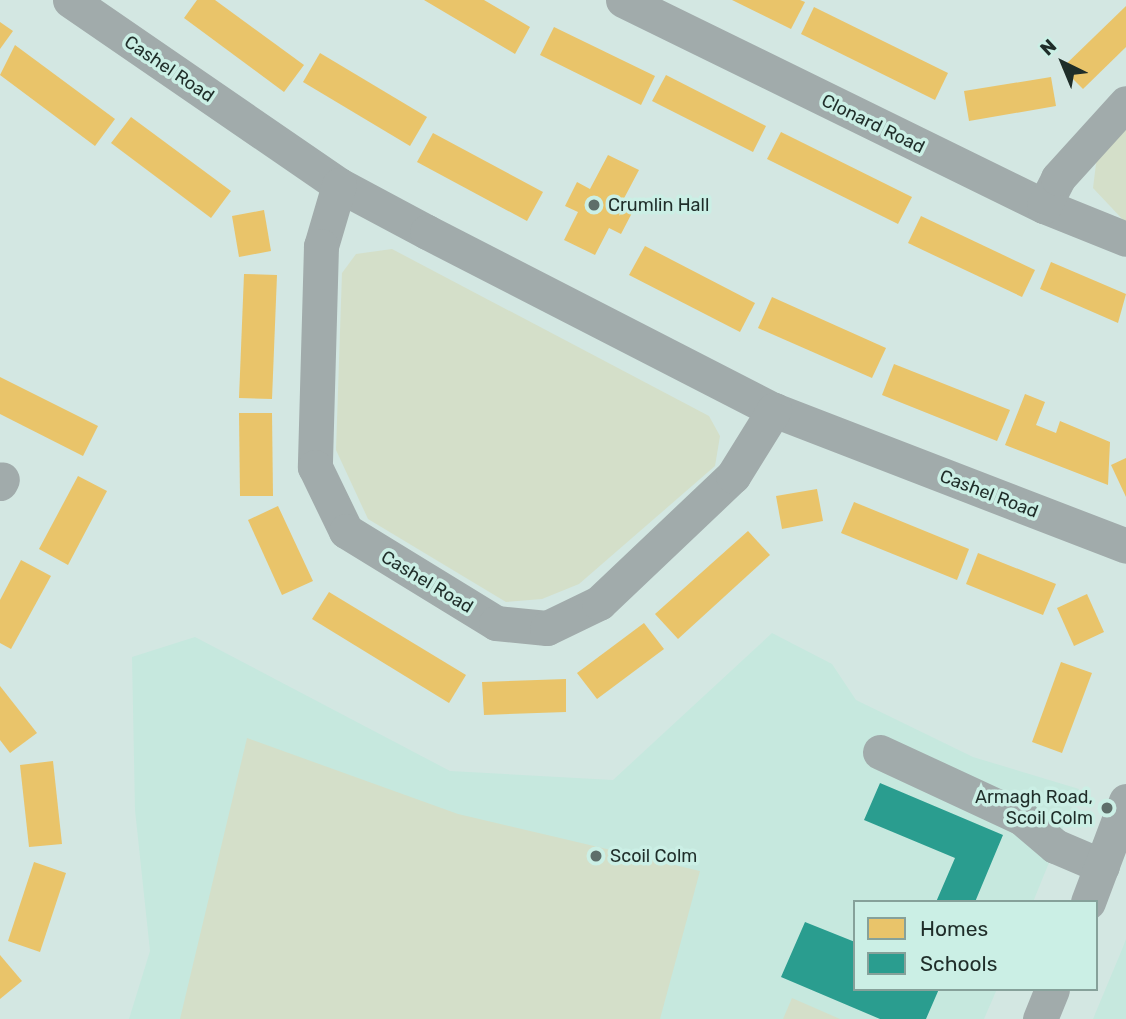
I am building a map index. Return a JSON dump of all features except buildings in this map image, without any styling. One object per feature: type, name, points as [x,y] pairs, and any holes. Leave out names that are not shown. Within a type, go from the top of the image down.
[{"type":"street","name":"Cashel Road","points":[[69,0],[339,185],[774,410],[1126,545]]},
{"type":"street","name":"Clonard Road","points":[[623,0],[1044,206],[1126,239]]},
{"type":"street","points":[[1044,206],[1058,178],[1126,103]]},
{"type":"street","name":"Cashel Road","points":[[339,185],[321,246],[315,467],[346,531],[496,624],[547,628],[600,603],[733,476],[774,410]]},
{"type":"street","points":[[880,752],[1023,818],[1055,846],[1101,866]]},
{"type":"street","points":[[1089,900],[1126,802]]},
{"type":"street","points":[[1040,1019],[1051,991]]},
{"type":"shaded area","points":[[1126,119],[1126,223],[1093,188],[1097,156]]},
{"type":"shaded area","points":[[392,249],[709,416],[720,436],[715,466],[579,584],[542,599],[506,602],[368,519],[336,450],[342,273],[356,254]]},
{"type":"shaded area","name":"Scoil Colm","points":[[772,633],[832,664],[856,700],[973,757],[1079,789],[1034,900],[853,900],[853,991],[996,991],[984,1019],[129,1019],[150,951],[135,810],[132,657],[195,637],[450,771],[613,780]]},
{"type":"shaded area","points":[[247,738],[458,814],[700,871],[660,1019],[180,1019]]},
{"type":"shaded area","points":[[1126,939],[1126,1019],[1093,1019],[1123,947]]},
{"type":"shaded area","points":[[792,998],[840,1019],[783,1019]]},
{"type":"place","name":"Crumlin Hall","points":[[594,205]]},
{"type":"place","name":"Armagh Road, Scoil Colm","points":[[1107,808]]},
{"type":"place","name":"Scoil Colm","points":[[596,856]]}]
